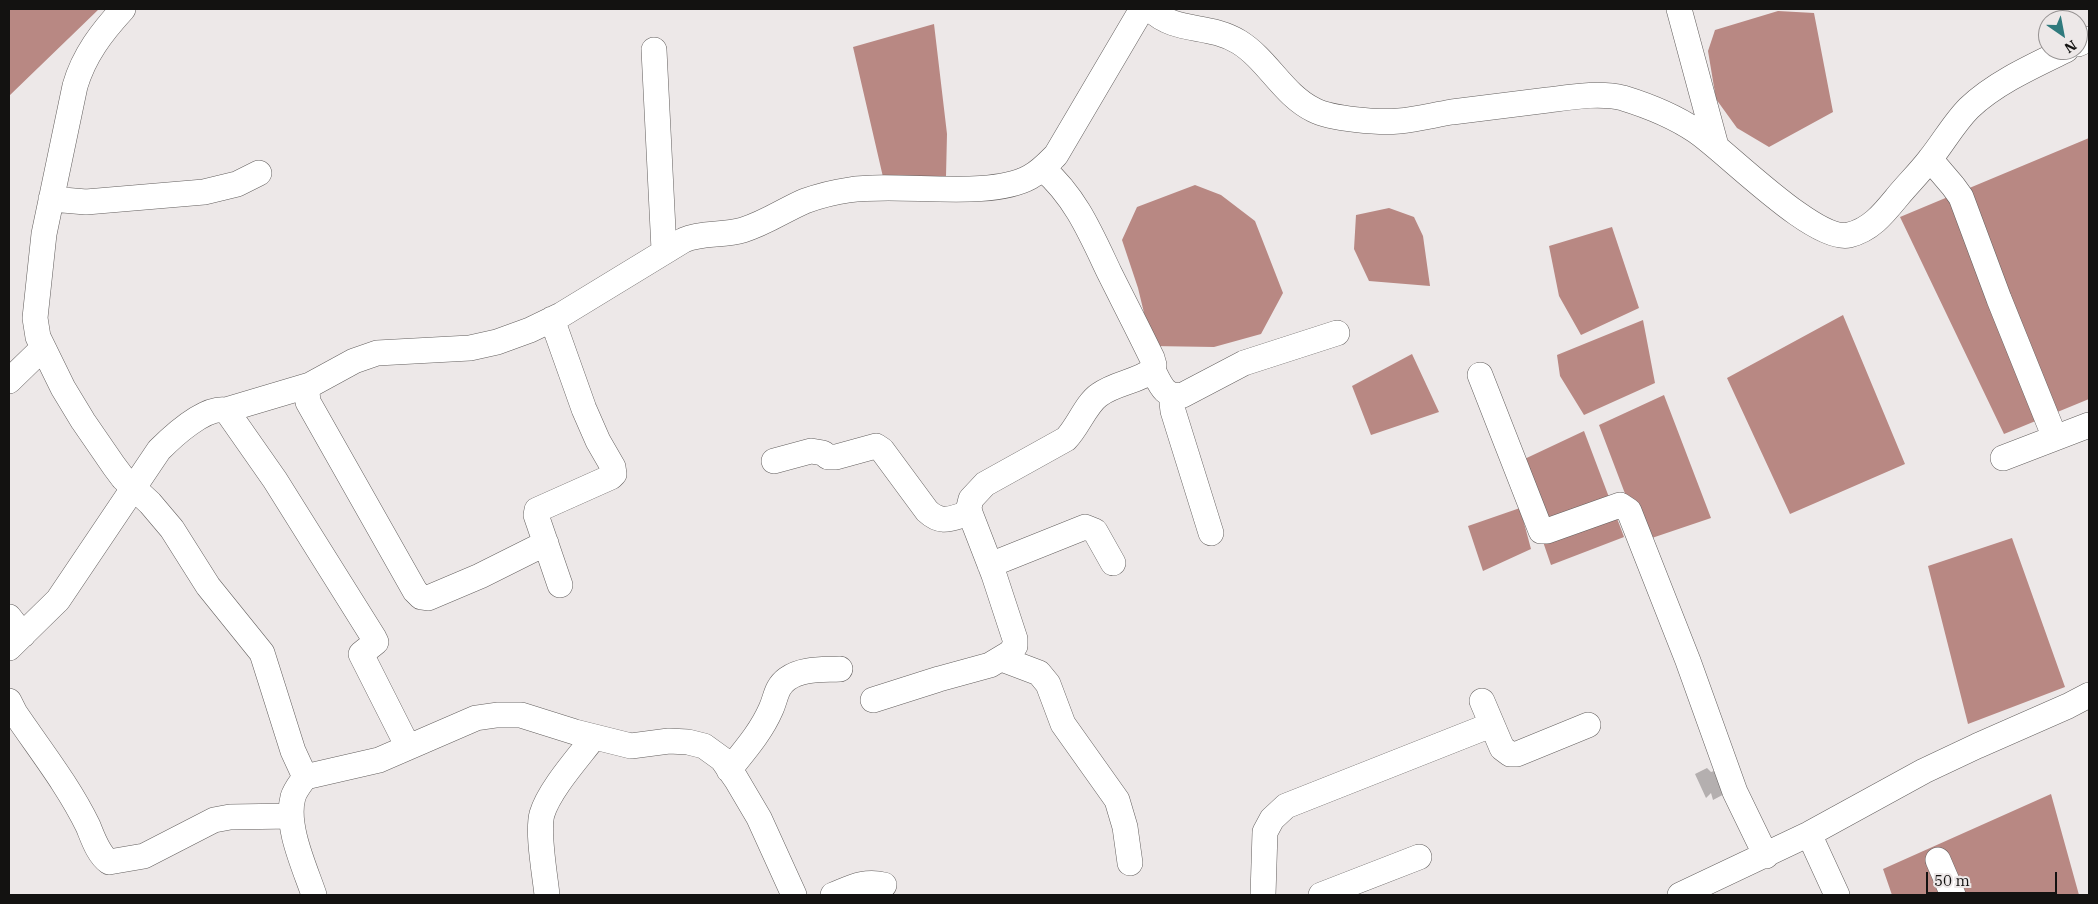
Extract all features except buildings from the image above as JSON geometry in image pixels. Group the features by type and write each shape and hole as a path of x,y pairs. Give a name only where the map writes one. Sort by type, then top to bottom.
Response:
{"street":[{"path":"123,9 104,30 80,68 44,234 35,318 38,337 63,388 83,422 123,478 150,503 172,529 208,586 262,653 293,751 305,777"},
{"path":"14,634 58,600 159,450 173,436 209,413 219,409 226,410 310,385 354,361 377,353 470,348 497,342 552,319 664,250 695,235 726,233 750,227 806,201 832,193 892,187 961,188 1004,186 1029,178 1056,155 1142,9"},
{"path":"1150,9 1161,19 1175,25 1204,29 1229,36 1250,48 1289,92 1314,110 1337,117 1396,122 1452,112 1568,98 1619,97 1655,109 1679,120 1716,146 1807,221 1829,234 1846,236 1864,230 1878,220 1930,159 1969,108 2003,83 2047,60"},
{"path":"1679,9 1716,146"},
{"path":"654,50 664,250"},
{"path":"1930,159 1961,197 1999,299 2055,438"},
{"path":"1043,168 1064,190 1083,219 1152,358 1153,370 1162,389 1168,394 1176,396 1183,394 1244,363 1337,333"},
{"path":"51,199 86,202 204,192 237,184 259,174"},
{"path":"552,319 584,409 598,441 613,467 614,474 612,477 537,510 536,515 560,585"},
{"path":"9,381 43,348"},
{"path":"873,700 990,665 1010,654 1015,646 1015,639 990,565 970,514 969,507 977,491 985,484 1066,439 1099,395 1146,375 1153,370"},
{"path":"1480,375 1541,531 1548,531 1620,505 1629,511 1688,661 1735,792 1766,856"},
{"path":"310,385 307,392 308,402 415,591 421,597 428,598 480,576 546,543"},
{"path":"1176,396 1172,403 1173,411 1211,533"},
{"path":"226,410 276,480 374,638 376,642 361,654 408,747"},
{"path":"2003,458 2089,425"},
{"path":"774,461 811,451 828,457 836,457 876,446 882,450 927,511 935,518 943,520 970,514"},
{"path":"990,565 1085,527 1095,531 1113,563"},
{"path":"1002,659 1038,673 1048,684 1062,724 1117,800 1125,826 1130,863"},
{"path":"729,770 760,731 772,708 778,688 787,679 806,671 840,669"},
{"path":"1680,895 1766,856 1924,771 2089,695"},
{"path":"9,701 77,804 102,856 108,862 144,856 214,820 230,817 291,816"},
{"path":"1482,701 1502,748 1510,754 1517,754 1588,725"},
{"path":"314,895 295,838 291,816 293,796 305,777 379,760 476,718 497,715 521,715 631,746 669,741 688,742 704,746 722,759 759,818 794,895"},
{"path":"1263,895 1265,832 1272,819 1286,806 1491,724"},
{"path":"547,895 541,815 549,797 594,737"},
{"path":"1809,834 1836,895"},
{"path":"1321,895 1419,857"},
{"path":"1938,860 1953,895"},
{"path":"833,895 860,883 873,882 884,885"}],"shaded area":[{"path":"9,9 99,9 9,96"},
{"path":"1778,11 1814,13 1833,112 1769,147 1737,128 1716,99 1708,51 1715,30"},
{"path":"934,24 947,134 946,176 883,177 853,47"},
{"path":"2089,138 2089,399 2004,434 1900,217"},
{"path":"1195,185 1221,195 1255,221 1283,293 1261,334 1214,347 1152,346 1138,288 1122,240 1137,207"},
{"path":"1389,208 1414,217 1423,236 1430,286 1369,281 1354,249 1356,215"},
{"path":"1612,227 1639,308 1581,335 1559,296 1549,246"},
{"path":"1843,315 1905,464 1790,514 1727,378"},
{"path":"1643,320 1655,383 1584,415 1560,376 1557,355"},
{"path":"1412,354 1439,412 1371,435 1352,386"},
{"path":"1664,395 1711,518 1643,541 1599,425"},
{"path":"1584,431 1624,537 1551,565 1516,463"},
{"path":"1520,508 1531,549 1483,571 1468,526"},
{"path":"2012,538 2065,687 1968,724 1928,566"},
{"path":"2051,794 2079,895 1892,895 1883,869"}]}
